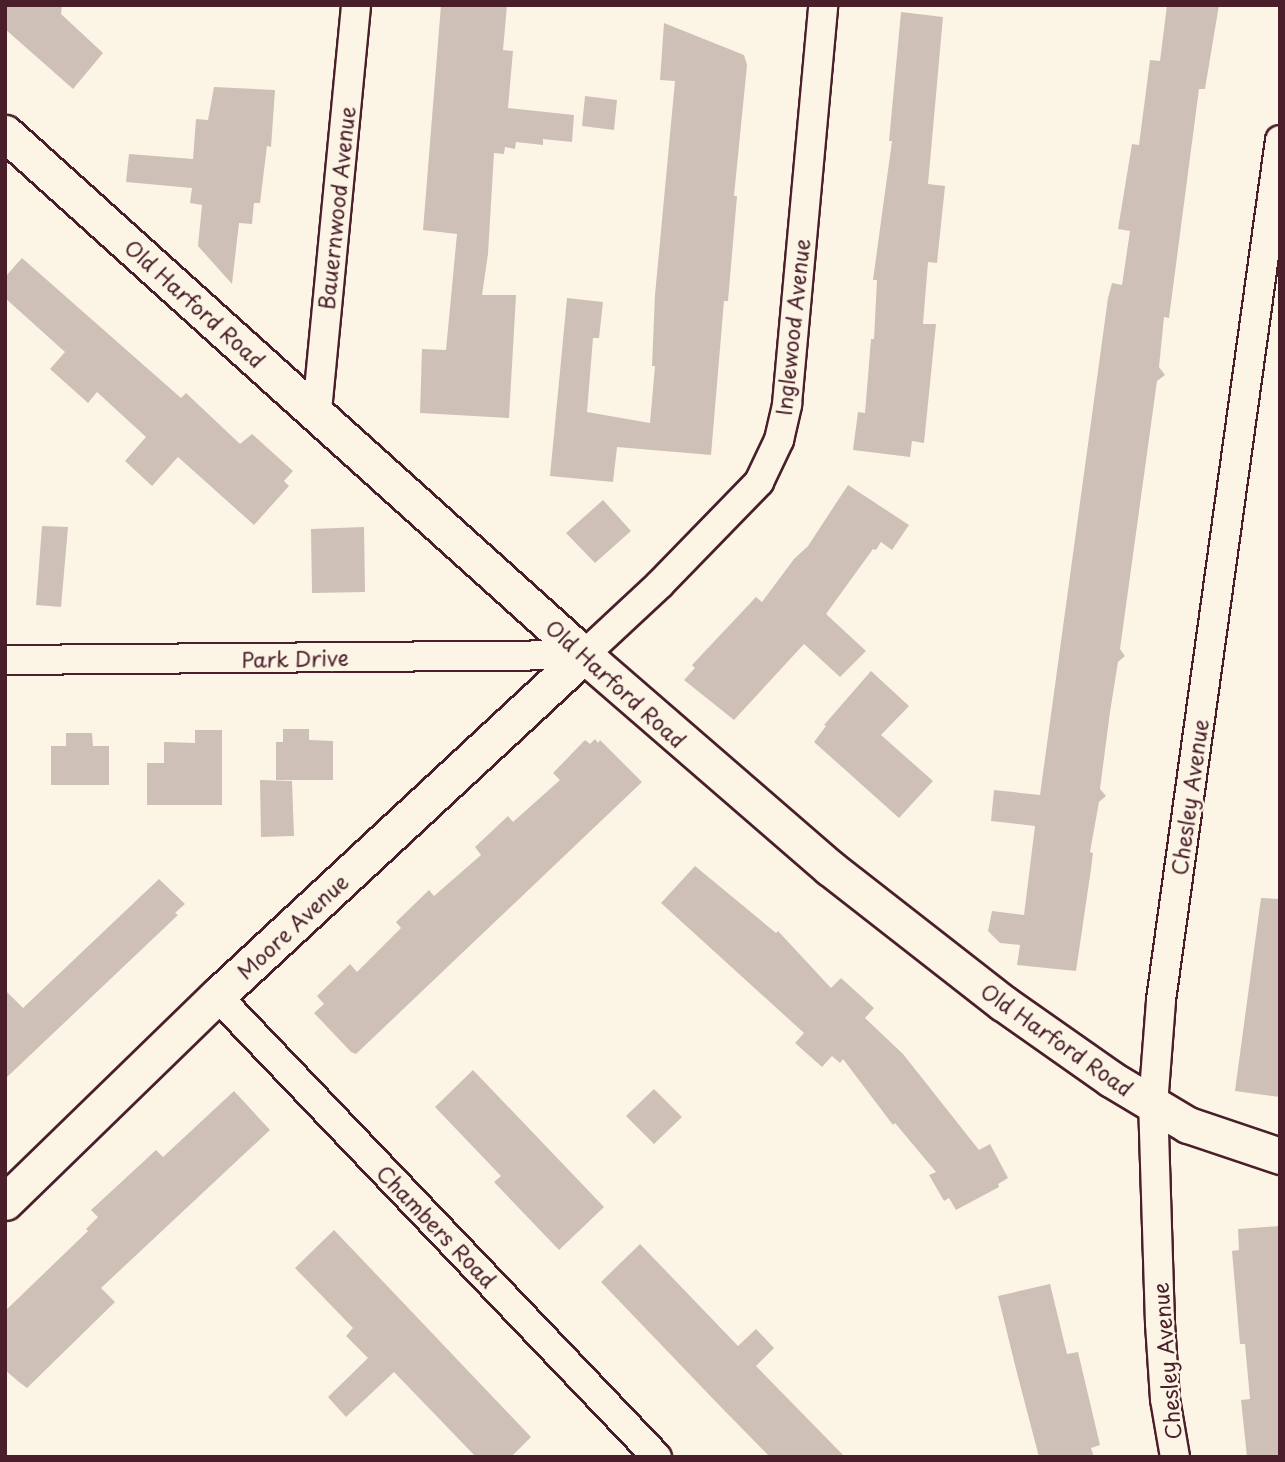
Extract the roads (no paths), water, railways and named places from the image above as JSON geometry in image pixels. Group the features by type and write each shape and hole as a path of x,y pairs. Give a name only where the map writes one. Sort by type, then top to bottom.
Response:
{"street":[{"name":"Bauernwood Avenue","path":"317,411 356,5"},
{"name":"Inglewood Avenue","path":"584,655 751,491 759,482 779,440 788,390 823,5"},
{"name":"Old Harford Road","path":"5,133 317,411 584,655 830,868 1003,1003 1153,1105 1218,1138 1280,1156"},
{"name":"Chesley Avenue","path":"1175,1457 1165,1399 1160,1323 1153,1105 1163,986 1280,140"},
{"name":"Park Drive","path":"5,660 584,655"},
{"name":"Moore Avenue","path":"5,1202 217,996 584,655"},
{"name":"Chambers Road","path":"217,996 657,1457"}]}
